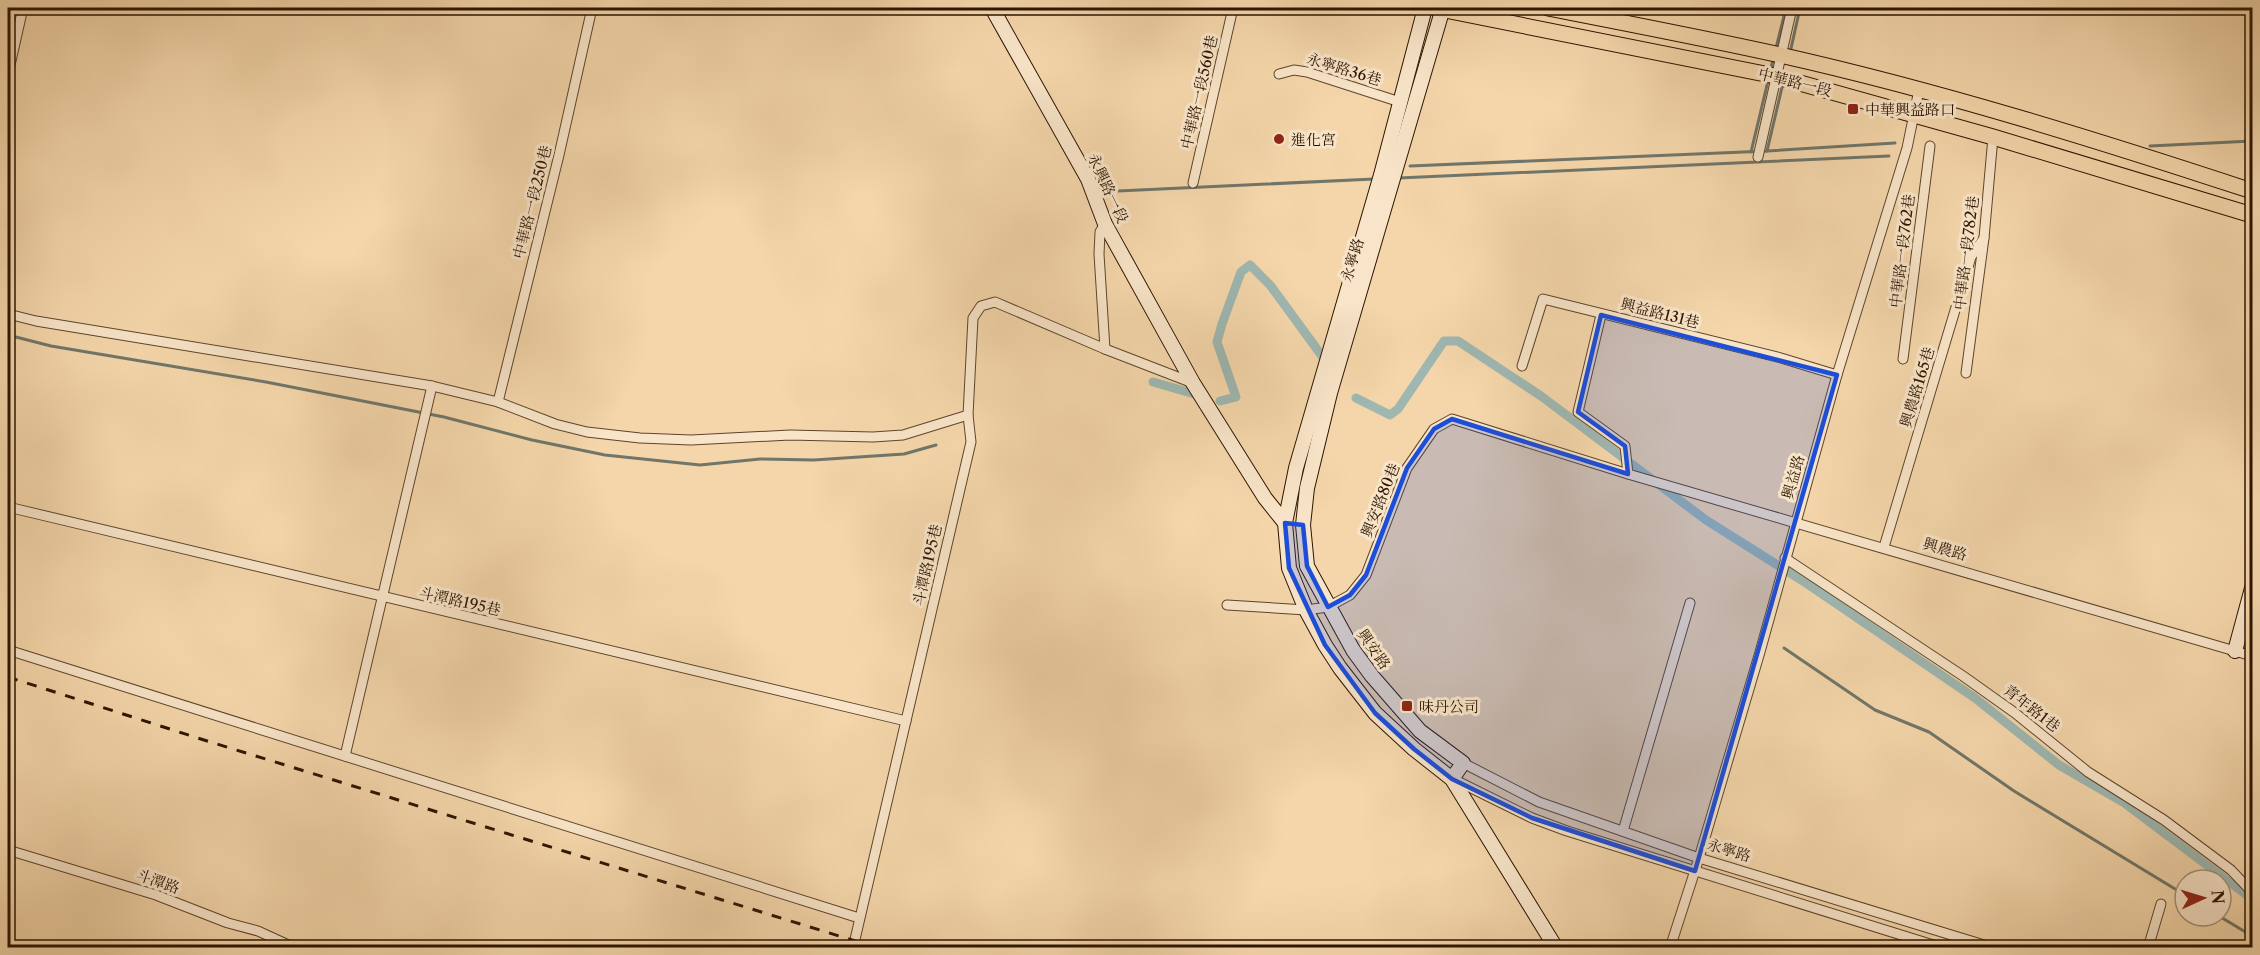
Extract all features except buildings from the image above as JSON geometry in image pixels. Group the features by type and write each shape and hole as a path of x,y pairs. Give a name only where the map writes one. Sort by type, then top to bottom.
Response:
{"main road":[{"name":"中華路一段","path":"1440,8 1775,76 1993,136 2253,215"},
{"name":"中華路一段","path":"1548,8 1780,55 1919,90 2145,156 2253,191"}],"street":[{"path":"8,74 23,8"},
{"name":"中華路一段250巷","path":"498,402 559,155 592,8"},
{"name":"永興路一段","path":"992,8 1088,179 1105,224 1193,383"},
{"name":"中華路一段560巷","path":"1193,183 1233,8"},
{"name":"永寧路","path":"1285,523 1296,468 1381,175 1425,8"},
{"name":"永寧路","path":"1303,525 1307,488 1330,393 1440,8"},
{"path":"1758,157 1792,8"},
{"name":"永寧路36巷","path":"1279,74 1294,70 1307,72 1400,102"},
{"name":"興益路","path":"1670,948 1760,652 1785,558 1915,114 1919,90"},
{"name":"中華路一段782巷","path":"1966,373 1984,238 1993,136"},
{"name":"中華路一段762巷","path":"1904,359 1930,146"},
{"path":"1105,224 1100,231 1099,254 1105,349 1193,383 1265,498 1285,523 1289,568 1306,610 1340,668 1375,713 1414,749 1452,779 1556,948"},
{"name":"興農路165巷","path":"1884,547 1971,257 1984,238"},
{"name":"興益路131巷","path":"1522,366 1543,299 1781,358 1838,375"},
{"name":"斗潭路195巷","path":"853,948 971,442 968,415 974,318 981,306 996,302 1105,349"},
{"path":"8,314 36,321 432,386 498,402 555,424 587,432 640,438 691,440 790,435 873,437 903,435 968,415"},
{"path":"1601,315 1578,412 1625,446 1628,474"},
{"path":"345,756 432,386"},
{"name":"興安路80巷","path":"1227,604 1306,610 1328,607 1350,595 1366,575 1407,468 1434,429 1452,419 1628,474"},
{"name":"興農路","path":"1628,474 2253,656"},
{"name":"斗潭路195巷","path":"8,507 906,721"},
{"path":"1285,523 1303,525"},
{"name":"興安路","path":"1303,525 1307,566 1353,650 1372,676 1420,731 1463,763"},
{"name":"青年路1巷","path":"1785,558 2015,713 2088,772 2164,820 2231,870 2253,892"},
{"path":"2235,651 2253,588"},
{"path":"1623,831 1690,603"},
{"path":"8,650 859,918"},
{"path":"1452,779 1463,763"},
{"name":"永寧路","path":"1463,763 1539,802 1699,858 1994,948"},
{"name":"永寧路","path":"1452,779 1533,818 1943,948"},
{"name":"斗潭路","path":"8,850 156,895 228,923 258,931 295,948"},
{"path":"2148,948 2161,904"}],"highlighted area":[{"path":"1601,315 1837,375 1695,871 1532,818 1452,779 1414,749 1375,713 1325,645 1289,568 1285,523 1303,525 1307,566 1328,607 1350,595 1366,575 1407,468 1434,429 1452,419 1628,474 1625,446 1578,412"}],"waterway":[{"path":"1776,48 1786,8"},
{"path":"1790,53 1800,8"},
{"path":"1770,71 1774,57"},
{"path":"1751,152 1768,81"},
{"path":"1767,151 1783,83"},
{"path":"2150,146 2252,141"},
{"path":"1410,166 1767,151 1895,143"},
{"path":"1399,178 1889,156"},
{"path":"1118,191 1374,179"},
{"path":"1220,401 1236,397 1217,342 1241,272 1250,265 1270,285 1322,356"},
{"path":"8,335 51,346 266,382 444,417 532,440 605,455 700,465 760,459 814,460 904,454 936,445"},
{"path":"1356,398 1390,415 1398,409 1444,341 1458,341 1541,396 1706,520 1806,583 1975,698 2059,765 2123,802 2252,899"},
{"path":"1153,382 1198,395"},
{"path":"1784,648 1875,710 1929,732 2014,791 2173,888"},
{"path":"2233,924 2252,936"}],"railway":[{"path":"8,677 204,740 878,948"}],"place":[{"name":"中華興益路口","path":"1853,109"},
{"name":"進化宮","path":"1279,139"},
{"name":"味丹公司","path":"1407,706"}]}
